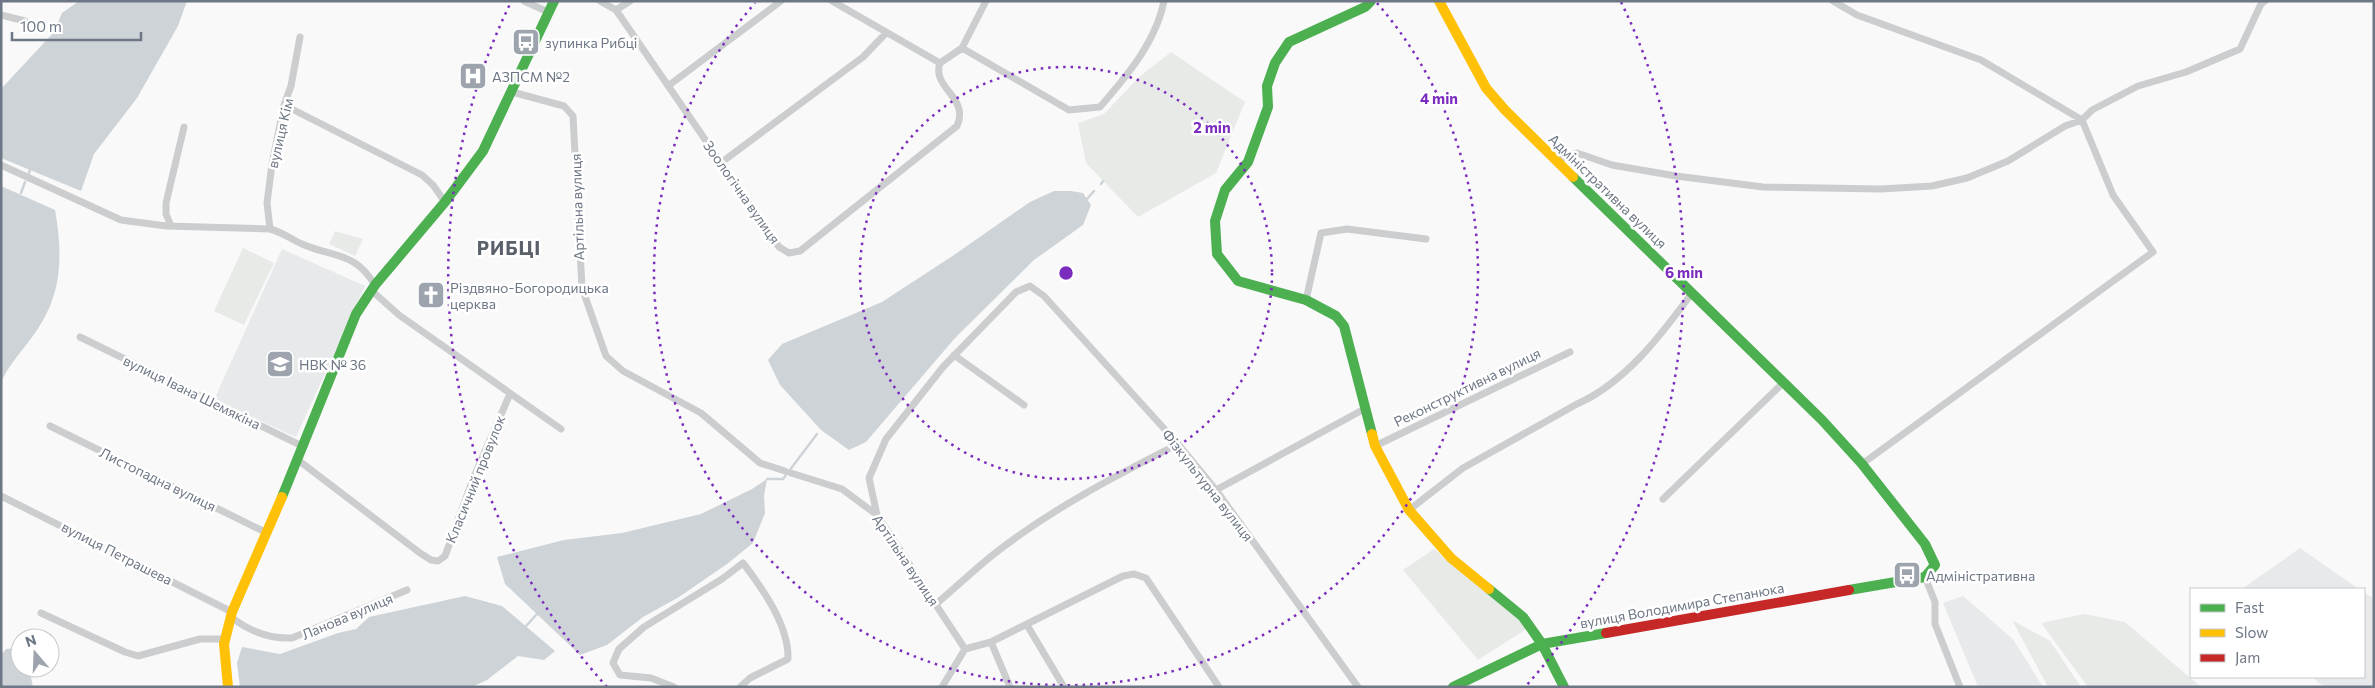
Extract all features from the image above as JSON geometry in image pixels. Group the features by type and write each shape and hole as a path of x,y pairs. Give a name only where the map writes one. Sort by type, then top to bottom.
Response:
{"street":[{"path":"524,1 548,12"},
{"path":"228,687 224,661 224,639 232,614 304,447 356,314 373,287 445,202 483,150 554,1"},
{"name":"Зоологічна вулиця","path":"600,1 616,10 779,247 790,253 800,252 957,126 960,119 960,110 957,101 940,78 938,69 940,63"},
{"path":"616,10 630,1"},
{"path":"668,86 781,1"},
{"path":"832,1 940,63 962,48 986,1"},
{"path":"962,48 1069,110 1100,107 1133,68 1161,15 1164,1"},
{"path":"1372,1 1365,7 1289,42 1275,63 1267,86 1268,107 1248,162 1225,190 1215,221 1217,254 1238,281 1306,300 1336,316 1344,326 1375,446 1409,510 1450,558 1523,616 1542,644 1564,687"},
{"name":"Адміністративна вулиця","path":"1439,1 1486,88 1505,110 1822,420 1862,464 1931,554 1935,565 1925,577"},
{"path":"1833,1 1856,15 1982,60 2082,120 2113,195 2153,252 1862,464"},
{"path":"1557,160 1577,153 1612,165 1639,170 1763,186 1881,189 1932,186 1967,178 2008,161 2065,126 2082,120 2092,110 2138,86 2186,72 2240,49 2265,1"},
{"path":"1,15 25,21"},
{"path":"722,162 863,57 886,33"},
{"name":"вулиця Кім","path":"270,229 267,203 272,164 284,105 291,86 300,37"},
{"name":"Артільна вулиця","path":"512,92 564,106 573,116 582,288 606,356 623,371 700,413 760,463 842,489 877,515 965,649"},
{"path":"284,105 422,175 433,185 445,202"},
{"path":"171,226 166,214 166,203 184,126"},
{"path":"1,165 121,220 171,226 270,229 303,244 359,263 373,287 399,315 561,430"},
{"path":"1306,300 1321,233 1348,229 1426,239"},
{"name":"Фізкультурна вулиця","path":"954,355 1016,292 1030,286 1044,296 1178,444 1216,490 1358,687"},
{"path":"1409,510 1463,468 1577,404 1596,396 1656,342 1692,293"},
{"name":"вулиця Івана Шемякіна","path":"80,337 304,447"},
{"name":"Реконструктивна вулиця","path":"1375,446 1570,352"},
{"path":"877,515 869,478 886,439 954,355 1024,405"},
{"path":"1663,499 1783,383"},
{"name":"Класичний провулок","path":"298,460 420,553 431,560 438,561 445,556 473,478 510,394"},
{"path":"1216,490 1366,408"},
{"name":"Листопадна вулиця","path":"50,426 266,533"},
{"path":"936,604 994,554 1042,521 1119,474 1178,444"},
{"name":"вулиця Петрашева","path":"1,496 232,614"},
{"path":"674,687 651,678 620,675 613,663 619,649 644,628 743,564 778,619 788,646 788,659 750,678 740,687"},
{"path":"942,687 965,649 991,642 1123,576 1134,574 1146,578 1219,687"},
{"path":"1925,577 1935,602 1935,624 1960,687"},
{"name":"вулиця Володимира Степанюка","path":"1453,687 1542,644 1925,577"},
{"name":"Ланова вулиця","path":"232,614 258,633 278,638 292,638 407,590"},
{"path":"41,613 125,652 138,656 200,639 224,639"},
{"path":"1027,625 1064,687"},
{"path":"991,642 1010,687"}],"shaded area":[{"path":"79,1 187,1 178,26 137,98 94,154 81,191 1,158 1,89 54,32 62,13"},
{"path":"1171,52 1245,102 1216,173 1138,217 1086,163 1078,123 1104,114 1139,77"},
{"path":"1,186 55,210 60,253 57,281 49,309 37,330 10,366 1,382"},
{"path":"1054,191 1083,193 1091,205 1083,225 1034,260 955,338 866,442 849,450 821,430 780,385 768,360 782,344 882,302 1030,202"},
{"path":"335,231 363,239 355,256 329,244"},
{"path":"243,248 274,263 244,325 214,311"},
{"name":"НВК № 36","path":"282,249 365,286 296,437 214,400"},
{"path":"767,479 764,496 765,513 753,543 727,564 679,597 643,617 607,645 580,655 505,584 497,557 564,540 622,533 701,514 752,489"},
{"path":"2300,548 2358,588 2243,588"},
{"path":"1434,549 1528,628 1478,660 1403,570"},
{"path":"2365,593 2374,599 2374,687 2324,687 2313,678 2365,678"},
{"path":"465,596 502,606 555,651 544,660 518,656 487,680 472,687 240,687 237,663 242,647 280,654 338,633 356,629 369,617"},
{"path":"1963,596 2013,639 2043,687 1978,687 1943,603"},
{"path":"2084,614 2125,622 2201,687 2088,687 2041,623"},
{"path":"2012,620 2050,641 2081,687 2048,687"},
{"path":"6,649 10,649 10,678 31,678 33,687 1,687 1,655"}],"waterway":[{"path":"21,193 25,182"},
{"path":"1087,199 1094,191"},
{"path":"767,479 783,479 817,434"},
{"path":"526,626 537,614"}],"traffic: fast":[{"path":"282,497 356,314 375,285 445,202 483,151 554,1"},
{"path":"1371,1 1365,7 1289,42 1275,63 1267,86 1268,107 1248,162 1225,190 1215,221 1217,254 1238,281 1306,300 1336,316 1344,326 1372,434"},
{"path":"1573,177 1822,420 1862,464 1925,544 1935,565 1925,577 1849,590"},
{"path":"1489,589 1523,617 1542,644 1564,687"},
{"path":"1453,687 1542,644 1606,633"}],"traffic: slow":[{"path":"1439,1 1486,88 1505,110 1573,177"},
{"path":"1372,434 1375,446 1409,510 1451,558 1489,589"},
{"path":"228,687 224,644 232,612 282,497"}],"traffic: jam":[{"path":"1606,633 1849,590"}],"place":[{"name":"зупинка Рибці","path":"526,42"},
{"name":"АЗПСМ №2","path":"473,76"},
{"name":"Різдвяно-Богородицька церква","path":"431,295"},
{"name":"НВК № 36","path":"280,364"},
{"name":"Адміністративна","path":"1907,575"}],"district":[{"name":"РИБЦІ","path":"509,247"}]}
